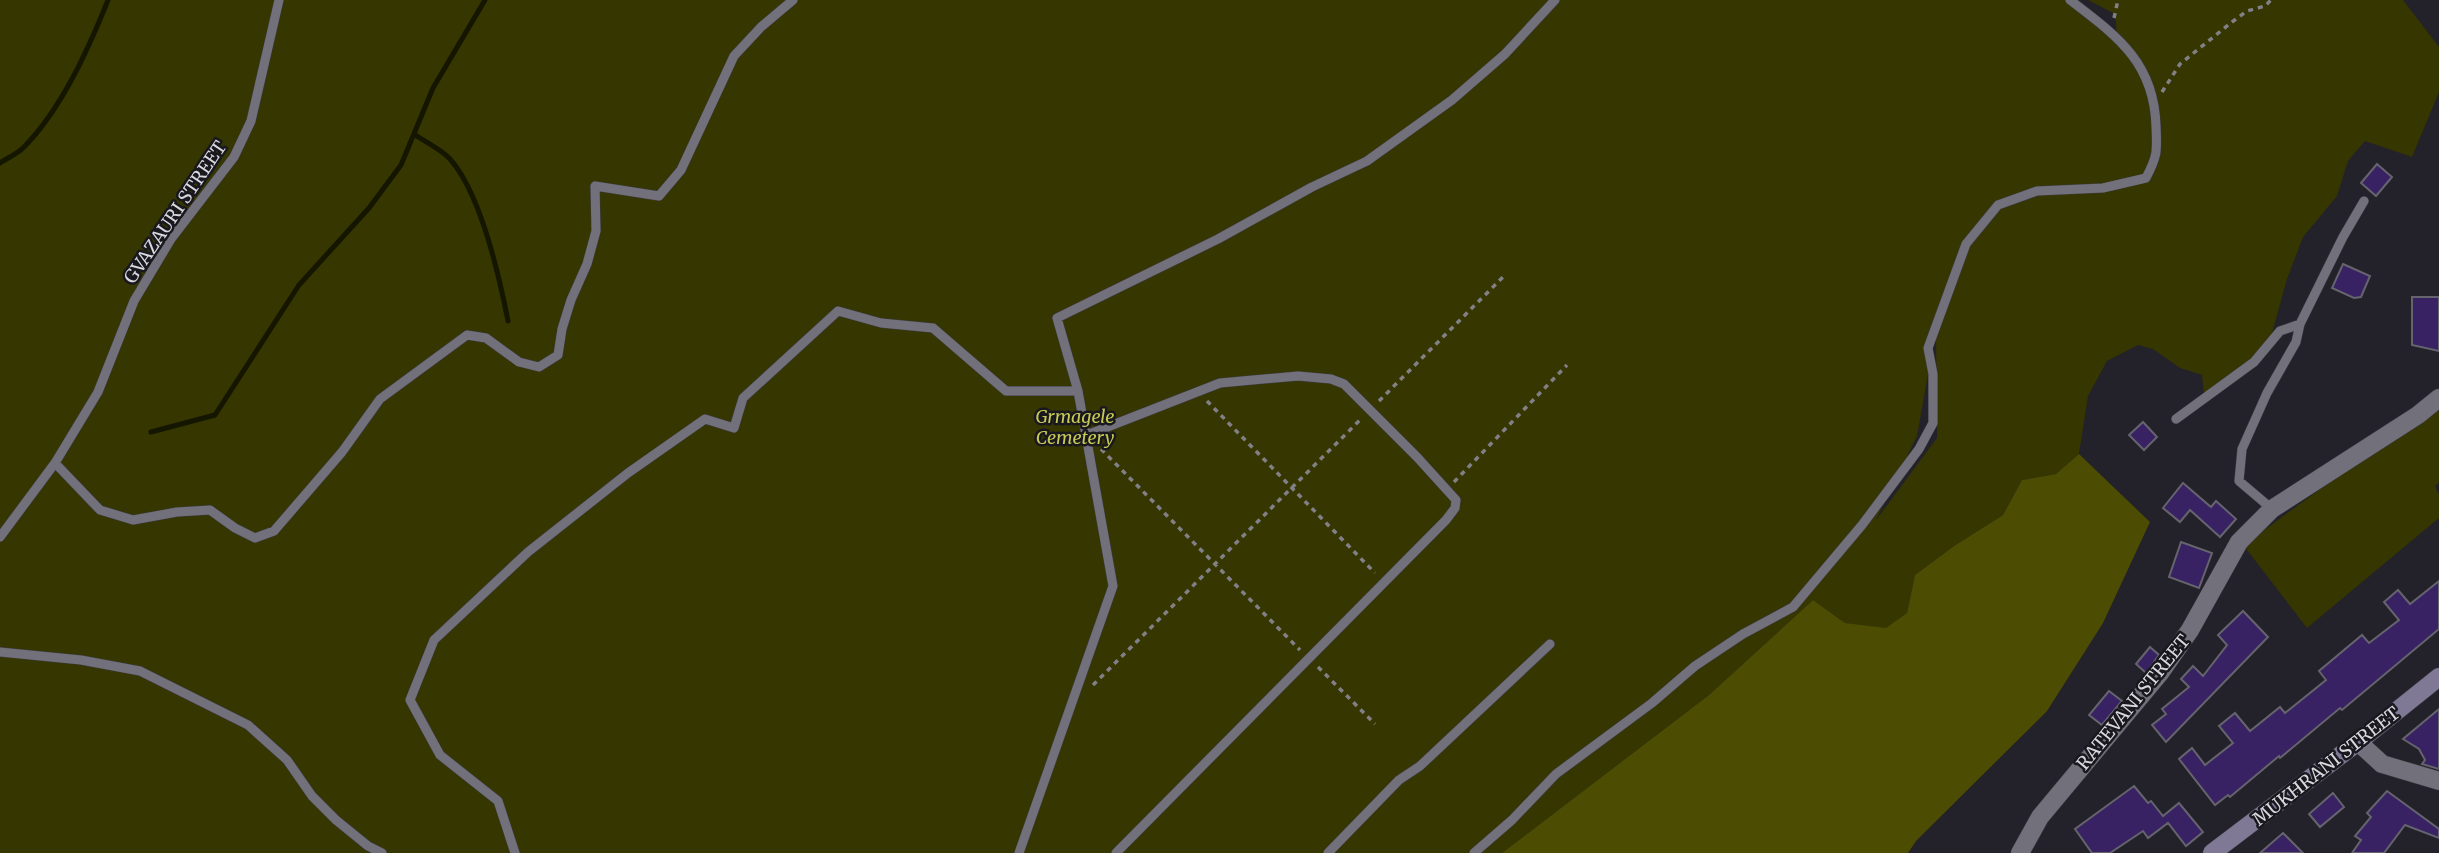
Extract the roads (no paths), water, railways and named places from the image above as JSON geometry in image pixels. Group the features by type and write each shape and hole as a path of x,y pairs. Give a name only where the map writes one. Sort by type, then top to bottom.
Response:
{"street":[{"name":"RATEVANI STREET","path":"2020,853 2039,817 2160,673 2190,630 2239,542 2272,509 2418,415 2439,398"},
{"name":"MUKHRANI STREET","path":"2212,853 2439,677"},
{"path":"2358,742 2382,764 2439,782"}],"lane":[{"name":"GVAZAURI STREET","path":"0,537 55,463 98,392 134,301 171,239 234,157 251,121 279,0"},
{"path":"55,463 100,510 133,520 177,512 210,510 255,538 275,531 342,452 380,399 467,335 486,338 519,362 539,367 558,355 571,300 587,264 596,231 595,186 659,196 681,170 734,56 761,27 793,0"},
{"path":"1018,853 1113,586 1078,391 1057,318 1218,239 1312,187 1367,161 1452,100 1504,54 1555,0"},
{"path":"1474,853 1512,820 1556,774 1652,703 1695,666 1743,634 1793,607 1862,526 1919,449 1933,423 1933,374 1928,348 1966,244 1998,205 2037,191 2103,188 2146,178 2157,156 2155,102 2141,67 2110,31 2070,0"},
{"path":"2272,509 2239,481 2242,449 2267,393 2296,342 2301,324 2343,237 2364,201"},
{"path":"515,853 498,801 440,755 410,700 434,640 528,552 628,473 705,419 734,428 743,398 838,311 881,323 933,328 1006,391 1078,391"},
{"path":"2176,419 2254,362 2280,331 2301,324"},
{"path":"1087,435 1220,383 1298,376 1331,379 1344,384 1456,500 1455,508 1384,582 1116,853"},
{"path":"1328,853 1399,780 1420,766 1550,644"},
{"path":"0,652 81,660 140,671 248,725 287,760 312,796 336,820 368,846 382,853"}],"waterway":[{"path":"0,163 23,148 50,116 82,59 108,0"},
{"path":"151,432 215,415 299,285 369,208 401,165 433,88 485,0"},
{"path":"414,134 450,159 461,174 487,236 508,321"}],"park label":[{"name":"Grmagele Cemetery","path":"1075,426"}]}
